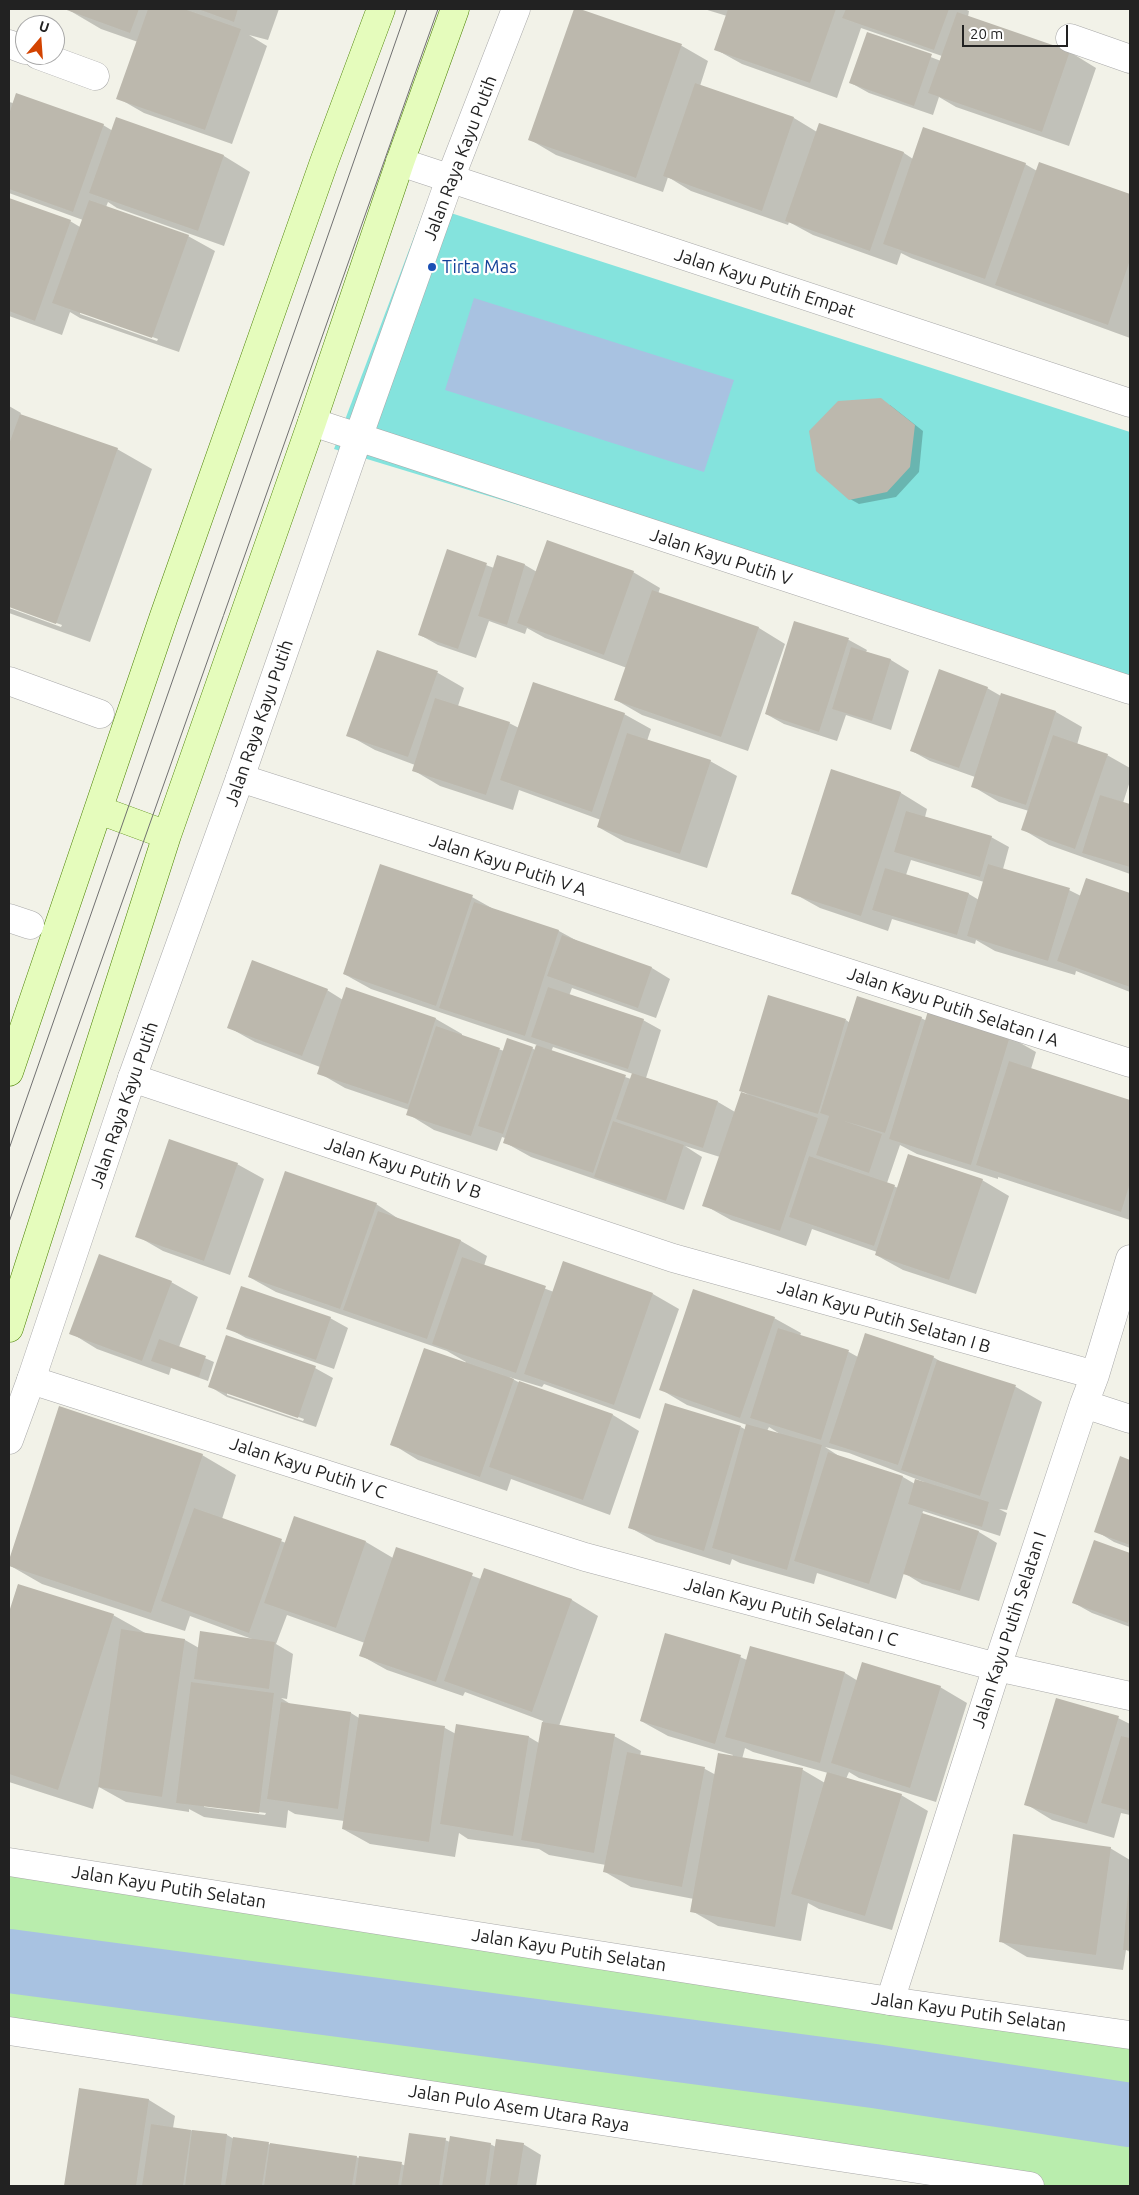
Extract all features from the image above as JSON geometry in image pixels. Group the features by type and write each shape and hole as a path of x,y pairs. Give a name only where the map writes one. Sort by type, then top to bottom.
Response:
{"main road":[{"path":"9,1072 180,569 381,9"},
{"path":"9,1328 167,836 312,422 400,162 455,9"},
{"path":"99,810 167,836"}],"street":[{"name":"Jalan Raya Kayu Putih","path":"9,1440 31,1380 132,1078 240,778 358,438 450,179 516,9"},
{"path":"1070,38 1130,59"},
{"path":"65,65 95,76"},
{"name":"Jalan Kayu Putih Empat","path":"400,162 1130,403"},
{"name":"Jalan Kayu Putih V","path":"312,422 1130,690"},
{"path":"9,681 100,714"},
{"name":"Jalan Kayu Putih V A","path":"240,778 775,951"},
{"name":"Jalan Kayu Putih Selatan I A","path":"775,951 1130,1063"},
{"name":"Jalan Kayu Putih V B","path":"132,1078 673,1258"},
{"name":"Jalan Kayu Putih Selatan I B","path":"673,1258 1096,1375"},
{"name":"Jalan Kayu Putih Selatan I","path":"890,2001 997,1667 1084,1404 1096,1375 1130,1259"},
{"name":"Jalan Kayu Putih V C","path":"31,1380 585,1557"},
{"path":"1084,1404 1130,1419"},
{"name":"Jalan Kayu Putih Selatan I C","path":"585,1557 997,1667 1130,1696"},
{"name":"Jalan Kayu Putih Selatan","path":"9,1862 890,2001 1130,2035"},
{"name":"Jalan Pulo Asem Utara Raya","path":"9,2031 1030,2186"}],"green space":[{"path":"9,1862 1130,2035 1130,2186 1034,2186 9,2031","holes":["495,2025 844,2072 883,2078"]}],"shaded area":[{"path":"426,205 1130,432 1130,691 334,449"},
{"path":"474,298 734,380 704,472 445,390"}],"building":[{"path":"64,9 139,9 130,33"},
{"path":"148,9 184,9 241,29 205,130 116,99"},
{"path":"198,9 238,9 234,22"},
{"path":"574,9 580,9 682,44 636,178 528,140"},
{"path":"728,9 836,9 810,83 714,50"},
{"path":"846,9 949,9 934,50 842,18"},
{"path":"957,12 1070,51 1042,132 928,93"},
{"path":"867,32 932,54 914,106 849,83"},
{"path":"695,83 794,117 762,211 663,176"},
{"path":"16,93 104,124 73,212 9,189 9,114"},
{"path":"116,117 224,155 198,231 89,193"},
{"path":"819,123 904,152 870,251 785,221"},
{"path":"923,127 1026,163 985,279 883,244"},
{"path":"1039,162 1130,194 1130,260 1108,325 995,285"},
{"path":"9,198 71,220 35,321 9,311"},
{"path":"89,200 189,235 152,338 52,303"},
{"path":"881,398 915,425 910,467 887,492 849,500 816,471 809,431 838,401"},
{"path":"20,414 118,448 56,624 9,607 9,444"},
{"path":"547,540 634,571 604,655 517,623"},
{"path":"447,549 487,563 458,649 418,635"},
{"path":"497,555 525,564 507,625 478,616"},
{"path":"652,590 759,627 721,737 614,700"},
{"path":"794,621 849,638 819,732 765,714"},
{"path":"851,647 891,659 872,721 832,709"},
{"path":"377,650 438,671 408,757 346,736"},
{"path":"939,669 988,687 959,768 910,751"},
{"path":"533,682 625,713 592,812 500,780"},
{"path":"1001,693 1056,711 1026,805 971,787"},
{"path":"435,698 510,722 486,795 412,771"},
{"path":"627,733 711,760 680,854 597,827"},
{"path":"1053,735 1108,754 1075,849 1021,830"},
{"path":"831,769 901,792 861,916 791,894"},
{"path":"1100,795 1130,804 1130,867 1082,853"},
{"path":"906,811 992,836 980,877 894,852"},
{"path":"380,864 473,895 436,1006 343,974"},
{"path":"988,864 1070,888 1048,961 967,936"},
{"path":"885,868 969,893 957,935 872,910"},
{"path":"1086,878 1130,893 1130,987 1057,961"},
{"path":"474,902 559,930 525,1036 439,1008"},
{"path":"562,935 652,967 638,1008 547,976"},
{"path":"252,960 328,989 302,1056 227,1028"},
{"path":"346,987 436,1018 408,1104 317,1074"},
{"path":"548,987 644,1019 628,1069 531,1037"},
{"path":"768,995 846,1019 818,1114 739,1091"},
{"path":"857,996 922,1017 885,1133 844,1121 882,1134 869,1173 816,1155 829,1116 820,1113"},
{"path":"928,1011 1010,1036 971,1165 889,1139"},
{"path":"436,1026 500,1048 471,1136 406,1115"},
{"path":"507,1038 533,1047 503,1134 478,1126"},
{"path":"536,1045 626,1075 593,1173 503,1143"},
{"path":"1009,1061 1130,1100 1130,1183 1121,1212 976,1165"},
{"path":"632,1073 718,1101 703,1148 616,1119"},
{"path":"741,1092 818,1118 780,1231 702,1206"},
{"path":"613,1121 684,1145 666,1201 594,1177"},
{"path":"169,1139 238,1163 204,1261 135,1237"},
{"path":"908,1154 983,1179 949,1280 875,1255"},
{"path":"809,1156 895,1185 874,1246 789,1217"},
{"path":"285,1171 377,1203 340,1309 248,1277"},
{"path":"378,1211 461,1240 427,1339 343,1310"},
{"path":"99,1254 172,1281 142,1361 69,1334"},
{"path":"462,1257 546,1286 516,1373 432,1344"},
{"path":"563,1261 653,1293 614,1405 524,1374"},
{"path":"241,1286 331,1317 316,1360 226,1329"},
{"path":"693,1289 775,1317 740,1418 659,1390"},
{"path":"778,1328 849,1350 821,1440 750,1418"},
{"path":"865,1333 934,1356 898,1465 829,1443"},
{"path":"226,1335 316,1366 298,1418 208,1387"},
{"path":"159,1339 206,1356 199,1377 151,1361"},
{"path":"424,1348 514,1379 480,1477 390,1445"},
{"path":"937,1360 1016,1385 980,1496 901,1470"},
{"path":"519,1381 613,1414 583,1500 489,1467"},
{"path":"665,1403 741,1426 704,1551 628,1528"},
{"path":"59,1406 203,1454 151,1613 9,1566 9,1560"},
{"path":"746,1424 822,1445 787,1570 712,1548"},
{"path":"828,1452 903,1476 869,1584 794,1561"},
{"path":"1120,1456 1130,1460 1130,1545 1094,1532"},
{"path":"915,1479 989,1502 982,1527 908,1504"},
{"path":"194,1508 282,1539 249,1633 161,1601"},
{"path":"922,1513 979,1531 960,1591 903,1574"},
{"path":"294,1516 366,1541 336,1628 264,1603"},
{"path":"1094,1540 1130,1553 1130,1616 1128,1623 1072,1603"},
{"path":"396,1547 473,1573 436,1682 359,1656"},
{"path":"484,1568 572,1599 532,1712 444,1681"},
{"path":"18,1584 114,1614 58,1790 9,1774 9,1612"},
{"path":"121,1629 185,1639 162,1797 98,1787"},
{"path":"200,1631 275,1642 269,1689 194,1679"},
{"path":"665,1633 741,1655 715,1744 640,1721"},
{"path":"750,1646 845,1672 820,1763 725,1737"},
{"path":"862,1662 941,1686 910,1788 831,1763"},
{"path":"191,1682 274,1693 259,1813 176,1803"},
{"path":"1056,1698 1119,1716 1087,1824 1024,1805"},
{"path":"281,1702 351,1712 338,1809 267,1799"},
{"path":"359,1714 445,1726 429,1842 342,1829"},
{"path":"542,1722 615,1734 594,1853 521,1840"},
{"path":"456,1724 529,1736 513,1836 440,1824"},
{"path":"1121,1736 1130,1738 1130,1811 1101,1803"},
{"path":"627,1752 705,1767 682,1887 603,1872"},
{"path":"718,1753 803,1768 775,1927 690,1912"},
{"path":"827,1772 902,1794 865,1916 791,1894"},
{"path":"1013,1834 1111,1847 1096,1955 999,1942"},
{"path":"1129,1880 1130,1950 1123,1950"},
{"path":"79,2088 149,2099 136,2186 64,2186"},
{"path":"151,2124 191,2130 183,2186 142,2186"},
{"path":"192,2130 227,2134 221,2186 185,2186"},
{"path":"409,2133 446,2138 439,2186 401,2186"},
{"path":"450,2136 491,2143 485,2186 442,2186"},
{"path":"233,2137 269,2142 262,2186 225,2186"},
{"path":"496,2139 524,2143 517,2186 489,2186"},
{"path":"270,2143 357,2156 352,2186 264,2186"},
{"path":"359,2156 402,2162 398,2186 355,2186"}],"waterway":[{"path":"9,1961 874,2076 1130,2115"}],"tram line":[{"path":"9,1149 407,9"},
{"path":"9,1222 438,9"}],"place":[{"name":"Tirta Mas","path":"432,267"}]}
